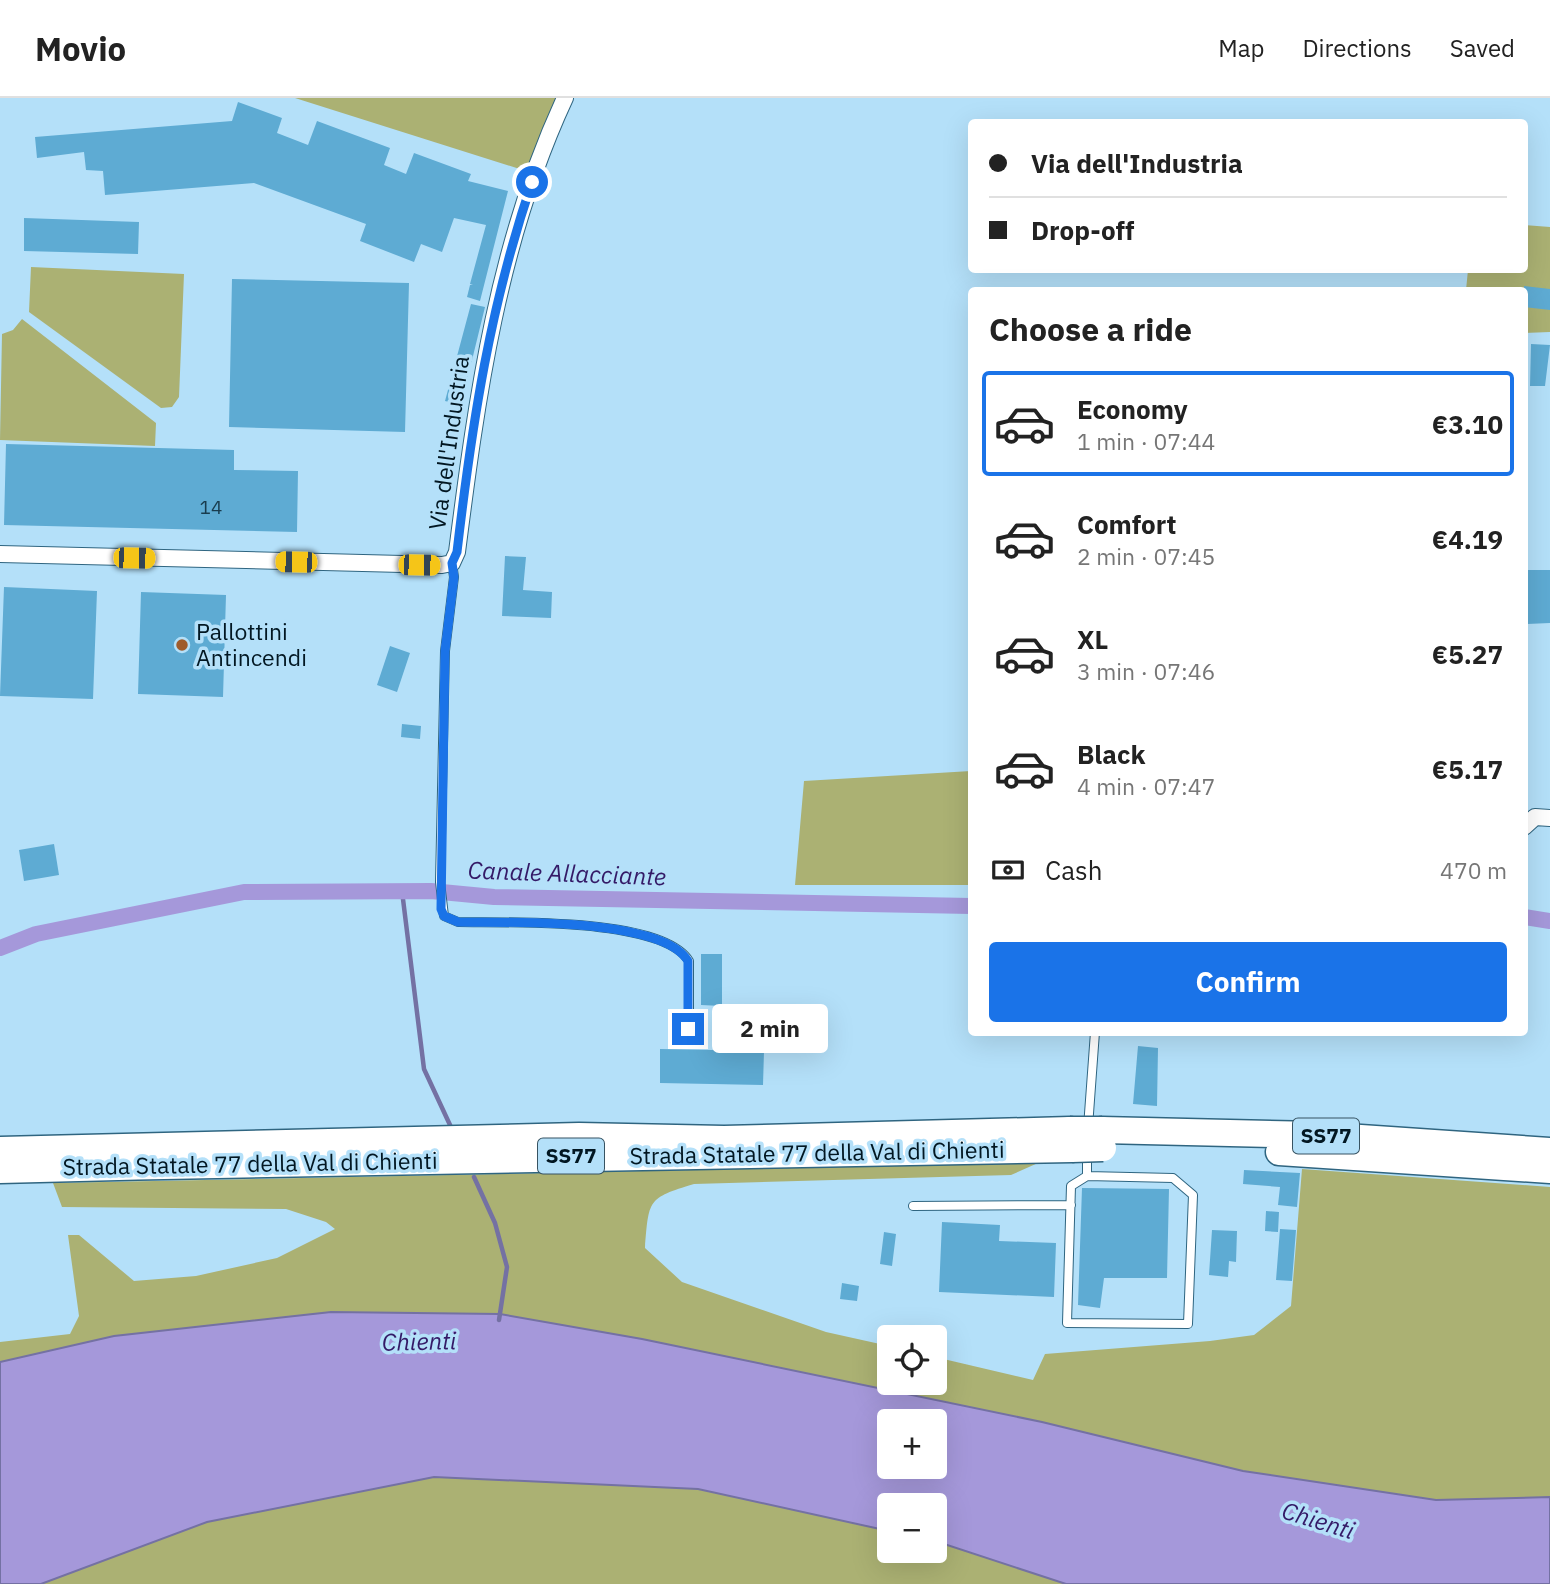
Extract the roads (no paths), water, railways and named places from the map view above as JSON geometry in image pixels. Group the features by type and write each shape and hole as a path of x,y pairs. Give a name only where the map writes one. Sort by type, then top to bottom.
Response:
{"highway":[{"name":"Strada Statale 77 della Val di Chienti","path":"0,1150 71,1159 571,1156 723,1158 1071,1139 1317,1135 1550,1151"},
{"name":"Strada Statale 77 della Val di Chienti","path":"1102,1139 1550,1170"},
{"name":"Strada Statale 77 della Val di Chienti","path":"0,1170 71,1159"}],"street":[{"name":"Via dell'Industria","path":"0,554 442,565 452,563 457,552 483,361 497,295 547,137 565,98"},
{"path":"1528,822 1535,817 1550,818"}],"lane":[{"path":"452,563 454,577 445,651 440,882 441,909 444,916 458,922 600,926 667,943 683,952 688,961 688,1029"},
{"path":"1087,1176 1095,1036"},
{"path":"1087,1176 1173,1178 1193,1195 1188,1324 1067,1323 1073,1182 1087,1176"},
{"path":"913,1206 1071,1205"}],"water":[{"name":"Chienti","path":"331,1312 500,1314 642,1339 877,1388 877,1395 912,1395 1042,1422 1243,1471 1436,1500 1550,1497 1550,1584 1066,1584 947,1545 947,1493 877,1493 877,1528 698,1489 434,1477 207,1522 41,1584 0,1584 0,1362 114,1336"}],"waterway":[{"path":"402,891 424,1069 450,1125"},
{"name":"Canale Allacciante","path":"0,948 36,934 244,892 431,891 494,897 968,906"},
{"name":"Canale Allacciante","path":"1528,918 1550,921"},
{"path":"474,1177 495,1223 507,1267 499,1320"}],"place":[{"name":"Pallottini Antincendi","path":"182,645"}]}
